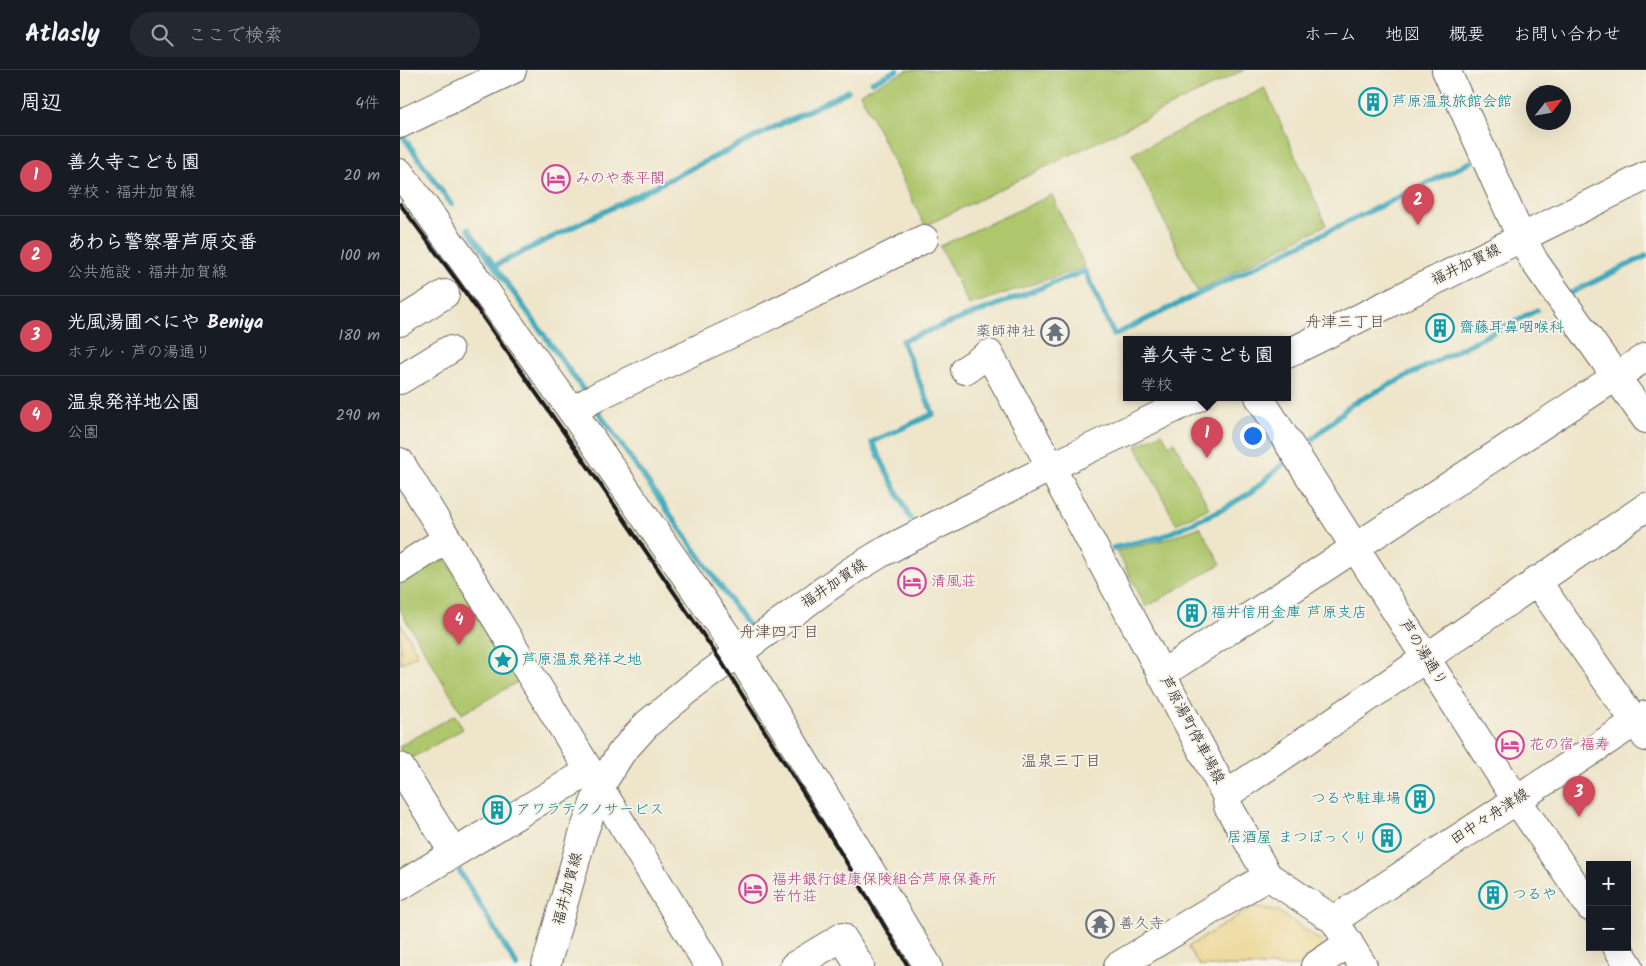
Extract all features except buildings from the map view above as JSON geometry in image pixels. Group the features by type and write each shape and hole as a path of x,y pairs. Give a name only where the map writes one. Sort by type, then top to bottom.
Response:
{"street":[{"path":"405,122 512,70"},
{"path":"1446,70 1534,261 1646,419"},
{"path":"400,173 586,403 928,966"},
{"name":"福井加賀線","path":"1291,352 1646,176"},
{"path":"586,403 924,239"},
{"path":"400,322 445,294"},
{"path":"400,380 449,350"},
{"name":"芦原湯町停車場線","path":"965,370 989,354 1226,795 1228,806 1268,876 1334,920 1356,955"},
{"path":"1162,674 1646,357"},
{"name":"福井加賀線","path":"546,966 583,834 595,779 647,724 738,652 853,570 883,552 1051,467 1190,401"},
{"name":"芦の湯通り","path":"1262,401 1516,799 1589,906"},
{"path":"400,462 710,966"},
{"path":"1226,795 1536,580 1646,507"},
{"path":"400,569 447,539"},
{"path":"1536,580 1643,725"},
{"name":"田中々舟津線","path":"1334,920 1516,799 1643,725"},
{"path":"400,767 453,852"},
{"path":"400,886 453,852 595,779"},
{"path":"1118,966 1268,876"},
{"path":"794,966 842,937 860,966"},
{"path":"1620,951 1629,966"},
{"path":"1315,966 1356,955"}],"green space":[{"path":"908,70 1244,70 925,226 860,93"},
{"path":"1265,88 1326,225 1197,291 1132,154"},
{"path":"1052,195 1085,267 969,305 940,246"},
{"path":"1162,433 1169,445 1174,442 1209,508 1176,524 1136,446"},
{"path":"1200,527 1221,564 1146,607 1117,551 1164,540"},
{"path":"437,558 446,560 519,681 462,714 400,610 400,581"},
{"path":"455,715 463,729 406,761 400,746"}],"sand":[{"path":"400,623 418,654 400,664"},
{"path":"1254,906 1278,911 1322,942 1321,956 1305,966 1200,966 1188,947"}],"waterway":[{"path":"872,82 897,70"},
{"path":"496,265 848,91"},
{"path":"400,132 451,204"},
{"path":"910,518 872,442 933,414 902,341 1085,271 1114,335 1471,162"},
{"path":"468,229 587,395"},
{"path":"1567,295 1646,256"},
{"path":"1301,449 1352,404 1537,310"},
{"path":"595,407 747,624"},
{"path":"1113,548 1161,537 1221,510 1253,491 1284,463"},
{"path":"454,862 517,966"}],"railway":[{"path":"400,204 458,282 589,468 723,664 842,855 908,966"}],"place":[{"name":"芦原温泉旅館会館","path":"1373,102"},
{"name":"みのや泰平閣","path":"556,179"},
{"name":"あわら警察署芦原交番","path":"1418,225"},
{"name":"齋藤耳鼻咽喉科","path":"1440,328"},
{"name":"薬師神社","path":"1055,332"},
{"name":"善久寺こども園","path":"1207,458"},
{"name":"清風荘","path":"912,582"},
{"name":"福井信用金庫 芦原支店","path":"1192,613"},
{"name":"温泉発祥地公園","path":"459,645"},
{"name":"芦原温泉発祥之地","path":"503,660"},
{"name":"花の宿 福寿","path":"1510,745"},
{"name":"つるや駐車場","path":"1420,799"},
{"name":"アワラテクノサービス","path":"497,810"},
{"name":"光風湯圃べにや Beniya","path":"1579,817"},
{"name":"居酒屋 まつぼっくり","path":"1387,838"},
{"name":"福井銀行健康保険組合芦原保養所 若竹荘","path":"753,889"},
{"name":"つるや","path":"1493,895"},
{"name":"善久寺","path":"1100,924"}],"district":[{"name":"舟津三丁目","path":"1345,322"},
{"name":"舟津四丁目","path":"779,632"},
{"name":"温泉三丁目","path":"1061,761"}]}
